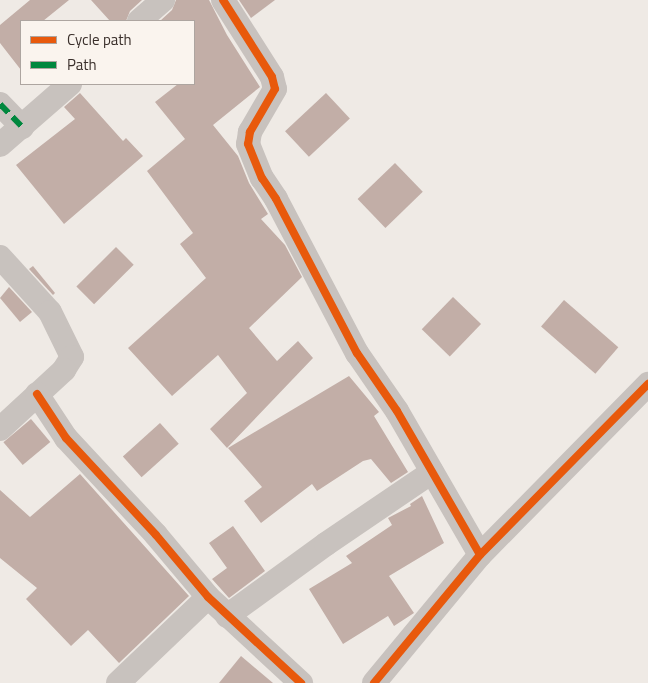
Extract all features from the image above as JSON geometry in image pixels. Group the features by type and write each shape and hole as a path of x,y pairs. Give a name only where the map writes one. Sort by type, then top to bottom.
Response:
{"street":[{"path":"140,20 163,0"},
{"path":"223,0 272,77 275,90 252,123 248,144 252,156 357,353 432,472 480,554"},
{"path":"0,145 69,85"},
{"path":"0,104 22,127"},
{"path":"0,257 50,312 72,356 64,370 0,429"},
{"path":"374,683 480,554 648,384"},
{"path":"36,394 66,438 156,535 208,597 300,683"},
{"path":"227,616 326,544 432,472"},
{"path":"118,683 208,597"}],"building":[{"path":"30,0 69,0 44,20 20,20 20,69 0,43 0,25"},
{"path":"91,0 142,0 130,11 126,20 109,20"},
{"path":"176,0 209,0 227,35 260,87 213,125 238,156 249,183 268,214 261,219 285,245 302,277 249,328 277,361 298,341 313,358 227,448 210,429 247,393 218,355 172,396 128,348 206,278 180,244 193,233 147,171 185,139 155,102 177,85 195,85 195,20 161,20 172,10"},
{"path":"239,0 275,0 251,18"},
{"path":"80,93 123,141 126,138 143,156 64,224 16,165 75,119 64,107"},
{"path":"326,93 350,119 309,157 285,131"},
{"path":"395,163 423,192 385,228 358,199"},
{"path":"116,247 134,265 94,304 76,287"},
{"path":"33,266 55,293 53,295 29,269"},
{"path":"9,287 32,312 20,322 0,298"},
{"path":"453,297 481,324 450,356 422,329"},
{"path":"564,300 618,347 595,374 541,326"},
{"path":"349,376 379,412 374,416 408,472 391,483 371,459 363,461 317,491 312,484 261,523 244,501 262,487 228,448"},
{"path":"31,419 50,442 23,465 3,442"},
{"path":"160,423 179,444 142,477 123,456"},
{"path":"80,474 189,596 119,663 88,630 71,646 26,599 37,588 0,558 0,490 30,517"},
{"path":"422,496 444,543 389,576 414,613 394,626 388,616 343,644 309,589 352,563 346,556 392,525 388,518 411,506 410,504"},
{"path":"233,526 265,571 229,598 212,579 227,568 209,543"},
{"path":"241,656 273,683 219,683"}],"marked path":[{"path":"0,104 22,127"}],"cycle path":[{"path":"223,0 272,77 275,89 250,132 248,144 262,178 276,199 357,353 397,411 480,555"},
{"path":"374,683 480,555 648,384"},
{"path":"37,394 66,438 156,535 208,597 301,683"}]}
